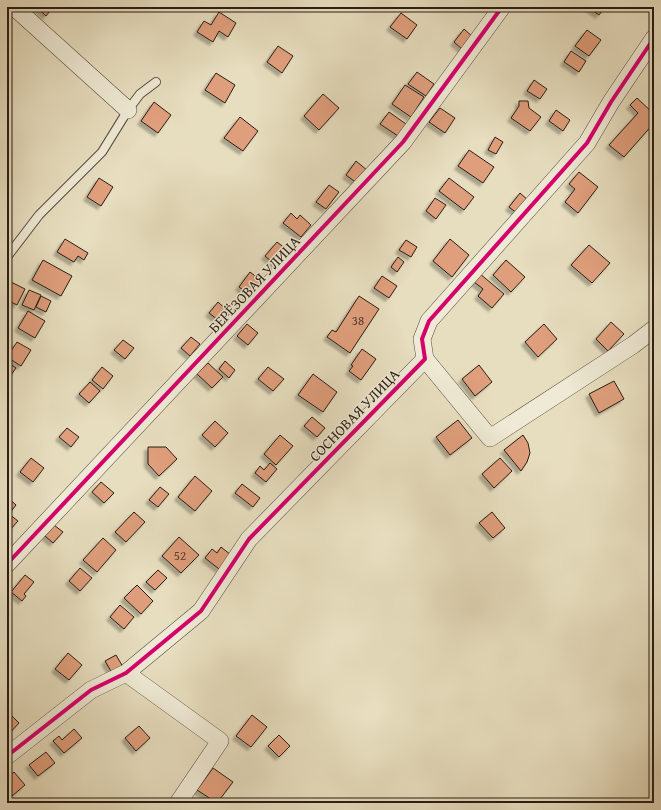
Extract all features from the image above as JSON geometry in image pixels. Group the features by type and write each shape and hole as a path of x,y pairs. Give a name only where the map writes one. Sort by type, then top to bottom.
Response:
{"street":[{"path":"14,7 128,110"},
{"name":"БЕРЁЗОВАЯ УЛИЦА","path":"7,564 403,142 502,7"},
{"path":"654,38 611,102 587,143 429,321 422,339 425,359 490,438 654,329"},
{"name":"СОСНОВАЯ УЛИЦА","path":"7,756 91,690 126,674 201,611 249,539 425,359"},
{"path":"126,674 220,741 178,803"}],"lane":[{"path":"7,257 39,215 102,152 128,110 140,94 156,82"}],"building":[{"path":"36,7 53,7 46,16"},
{"path":"588,7 605,7 599,15"},
{"path":"219,12 236,23 228,37 219,31 213,42 197,32 204,21 211,25"},
{"path":"401,13 417,25 407,39 390,27"},
{"path":"464,29 474,38 463,50 454,42"},
{"path":"587,30 601,40 589,56 575,46"},
{"path":"278,46 293,56 282,73 267,62"},
{"path":"571,51 586,61 579,72 564,62"},
{"path":"417,72 434,84 426,96 408,84"},
{"path":"216,73 235,85 225,103 205,90"},
{"path":"534,80 547,89 540,99 527,91"},
{"path":"405,85 424,97 411,117 392,104"},
{"path":"323,94 339,108 319,130 304,116"},
{"path":"637,98 654,114 654,123 624,157 609,145 638,113 630,105"},
{"path":"519,101 528,101 529,108 541,117 530,131 511,118 519,106"},
{"path":"154,102 171,115 158,133 141,121"},
{"path":"440,108 455,118 445,133 429,122"},
{"path":"556,110 570,120 563,131 549,121"},
{"path":"389,112 406,124 398,136 380,124"},
{"path":"240,117 258,131 243,151 224,138"},
{"path":"495,137 503,142 496,154 488,150"},
{"path":"469,150 494,167 483,183 458,166"},
{"path":"356,161 368,171 358,184 346,175"},
{"path":"579,172 598,187 578,213 565,202 575,189 569,184"},
{"path":"99,178 113,187 101,206 87,197"},
{"path":"449,178 474,197 464,210 439,191"},
{"path":"329,185 339,192 326,209 316,202"},
{"path":"520,193 529,201 518,214 509,207"},
{"path":"435,198 446,205 436,219 426,211"},
{"path":"291,213 297,219 300,215 311,225 301,237 283,223"},
{"path":"65,239 88,253 84,260 78,256 74,262 57,252"},
{"path":"450,239 469,255 452,277 433,261"},
{"path":"406,240 417,247 411,257 399,250"},
{"path":"277,242 290,252 278,267 265,256"},
{"path":"589,245 610,263 592,283 571,265"},
{"path":"398,257 404,262 397,272 391,267"},
{"path":"43,260 72,276 61,296 32,280"},
{"path":"506,260 525,277 511,292 493,275"},
{"path":"250,272 263,282 252,296 239,287"},
{"path":"479,273 504,294 492,308 478,296 483,289 473,281"},
{"path":"382,276 397,286 389,298 374,288"},
{"path":"9,281 25,289 17,305 7,300 7,285"},
{"path":"29,290 41,295 34,310 22,305"},
{"path":"41,296 51,301 46,312 36,307"},
{"path":"359,296 379,309 350,353 327,337 332,330 336,332"},
{"path":"218,302 230,313 222,323 209,313"},
{"path":"28,311 45,321 35,338 18,328"},
{"path":"611,322 624,334 608,351 596,339"},
{"path":"247,324 258,333 248,345 237,336"},
{"path":"544,324 557,339 538,357 525,342"},
{"path":"191,337 200,344 190,356 181,348"},
{"path":"123,340 134,348 125,359 114,350"},
{"path":"17,342 31,350 21,366 7,357"},
{"path":"362,349 376,359 361,380 349,371 353,366 351,365"},
{"path":"225,361 235,370 229,378 219,369"},
{"path":"7,362 16,368 9,378 7,376"},
{"path":"208,363 223,377 212,388 197,374"},
{"path":"479,365 492,382 475,396 462,379"},
{"path":"102,367 113,376 103,389 92,380"},
{"path":"268,367 284,379 273,391 258,379"},
{"path":"313,374 337,392 323,412 298,395"},
{"path":"614,381 624,399 599,413 589,394"},
{"path":"90,382 100,391 89,403 79,394"},
{"path":"312,417 325,428 317,437 304,426"},
{"path":"458,420 472,438 450,455 436,437"},
{"path":"215,421 228,433 215,447 202,435"},
{"path":"67,428 79,437 71,447 59,437"},
{"path":"280,435 293,446 276,465 264,454"},
{"path":"523,435 528,443 530,453 527,462 521,471 504,450"},
{"path":"148,447 166,447 177,459 159,476 148,464"},
{"path":"31,458 44,468 33,482 20,472"},
{"path":"500,458 512,471 494,488 482,474"},
{"path":"270,463 277,469 266,482 255,473 260,466 264,470"},
{"path":"195,476 212,491 195,511 178,497"},
{"path":"101,482 114,493 104,503 92,492"},
{"path":"242,484 260,498 253,507 235,493"},
{"path":"160,487 169,494 158,507 149,500"},
{"path":"7,497 16,505 9,514 18,521 9,531 7,529"},
{"path":"134,512 145,522 126,542 115,532"},
{"path":"492,512 505,528 493,538 479,523"},
{"path":"54,525 63,532 53,543 45,536"},
{"path":"179,537 199,555 181,573 162,556"},
{"path":"103,538 116,550 97,572 83,560"},
{"path":"221,547 231,555 219,569 205,558 212,549 217,553"},
{"path":"80,568 92,578 80,591 69,581"},
{"path":"158,570 167,578 155,590 146,582"},
{"path":"25,575 34,582 24,594 26,596 22,601 11,592"},
{"path":"137,585 153,601 141,614 124,598"},
{"path":"120,605 134,617 124,629 110,617"},
{"path":"68,653 82,665 69,680 55,669"},
{"path":"116,655 123,667 112,673 105,661"},
{"path":"7,711 19,723 7,736"},
{"path":"252,715 267,727 251,747 236,736"},
{"path":"139,726 150,738 136,751 125,738"},
{"path":"74,729 82,738 64,753 53,741 59,736 62,740"},
{"path":"279,735 290,746 279,757 268,746"},
{"path":"46,752 55,763 38,776 29,765"},
{"path":"213,768 233,782 217,803 197,790"},
{"path":"14,772 25,785 12,796 7,790 7,778"}],"cycle path":[{"path":"7,564 403,142 502,7"},
{"path":"7,756 91,690 126,673 201,611 249,539 425,359 422,339 429,321 587,143 611,102 654,38"}]}
